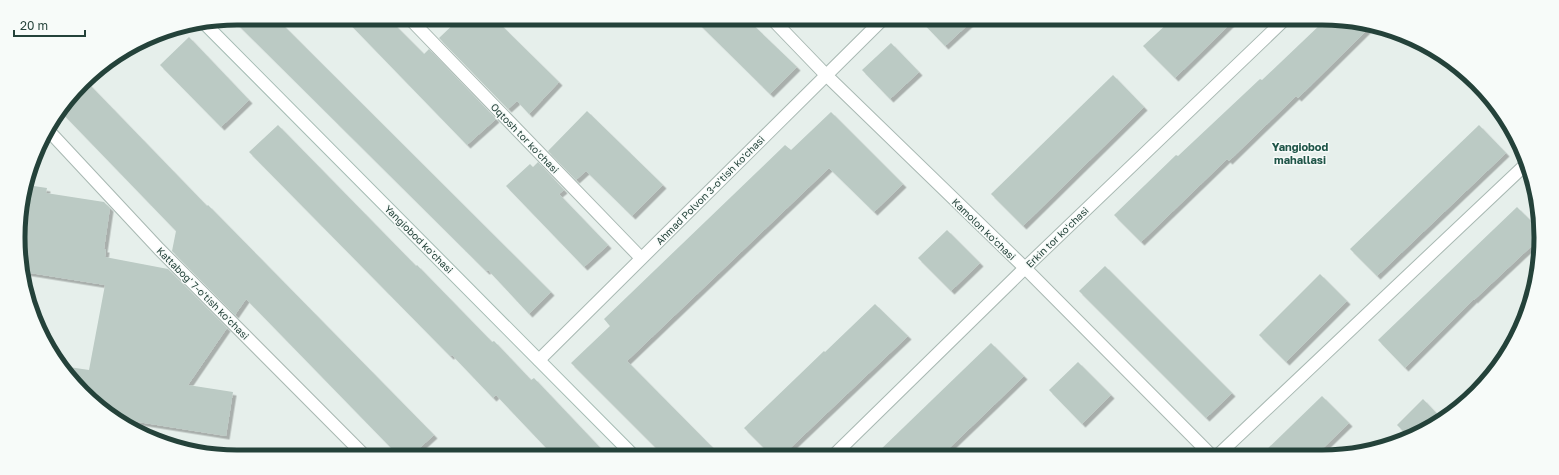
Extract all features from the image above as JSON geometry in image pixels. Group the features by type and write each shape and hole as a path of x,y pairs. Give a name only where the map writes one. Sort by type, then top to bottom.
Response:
{"street":[{"name":"Oqtosh tor koʻchasi","path":"416,25 641,258"},
{"name":"Kamolon ko'chasi","path":"778,25 826,75 1025,268 1206,450"},
{"name":"Ahmad Polvon 3-o'tish ko'chasi","path":"539,360 877,25"},
{"name":"Erkin tor koʻchasi","path":"839,450 1025,268 1279,25"},
{"name":"Yangiobod ko'chasi","path":"208,27 628,450"},
{"name":"Kattabog' 7-o'tish ko'chasi","path":"52,134 159,250 359,450"},
{"path":"1223,450 1522,167"}],"building":[{"path":"238,25 283,25 551,292 529,314 488,270 486,271"},
{"path":"351,25 395,25 424,54 429,49 496,119 467,145"},
{"path":"453,25 501,25 559,82 529,114 517,101 508,109 439,38"},
{"path":"700,25 753,25 797,67 770,94"},
{"path":"925,25 968,25 945,46"},
{"path":"1166,25 1229,25 1175,78 1143,46"},
{"path":"1320,25 1335,25 1367,30 1298,98 1296,96 1229,161 1227,159 1141,242 1114,215 1176,155 1178,156 1260,79 1262,80"},
{"path":"189,37 249,100 221,127 160,65"},
{"path":"891,43 919,72 890,99 862,70"},
{"path":"1113,75 1144,107 1023,226 991,194"},
{"path":"90,85 207,206 208,205 434,435 417,450 393,450 246,299 235,315 172,251 176,231 64,115"},
{"path":"587,111 663,185 632,216 586,171 576,180 548,151"},
{"path":"831,112 903,184 874,212 829,168 627,361 715,450 658,450 571,363 610,326 604,319 785,145 791,150"},
{"path":"278,125 492,342 494,341 531,380 534,378 602,450 548,450 496,395 493,398 452,355 450,356 249,152"},
{"path":"1479,125 1506,153 1377,276 1350,249"},
{"path":"538,162 564,190 559,194 608,245 584,267 506,186 530,164 533,167"},
{"path":"31,186 47,188 46,193 104,202 110,208 104,249 106,249 105,257 168,269 227,328 188,385 233,392 226,436 129,421 97,397 69,367 89,370 105,285 28,273 25,251 25,224"},
{"path":"1517,207 1534,224 1534,244 1474,299 1405,368 1378,340"},
{"path":"947,230 980,263 951,291 918,258"},
{"path":"1105,266 1232,393 1206,418 1079,291"},
{"path":"1320,274 1347,301 1286,362 1259,335"},
{"path":"875,304 908,336 788,450 766,450 744,428 824,351 825,352"},
{"path":"991,343 1024,376 947,450 880,450"},
{"path":"1078,362 1111,395 1082,424 1049,390"},
{"path":"1322,396 1349,423 1321,450 1266,450"},
{"path":"1423,399 1438,415 1405,433 1397,425"}],"district":[{"name":"Yangiobod mahallasi","path":"1300,153"}]}
